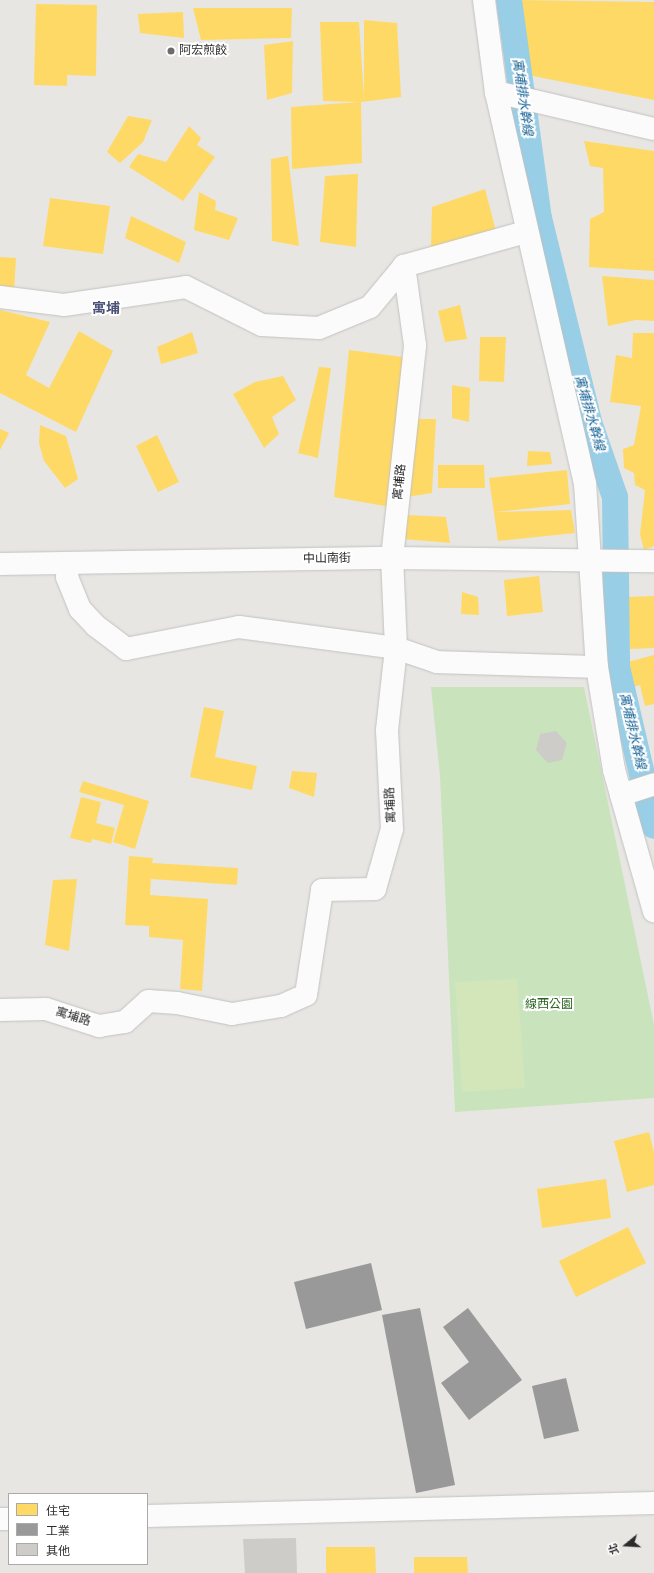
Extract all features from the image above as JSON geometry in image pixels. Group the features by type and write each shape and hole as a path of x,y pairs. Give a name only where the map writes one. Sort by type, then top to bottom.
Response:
{"street":[{"path":"484,0 496,92 526,232 585,483 597,667 614,770 654,911"},
{"path":"496,92 654,129"},
{"path":"0,297 64,305 186,287 262,325 319,328 370,307 404,266 526,232"},
{"name":"寓埔路","path":"0,1010 46,1009 99,1026 125,1022 148,1001 177,1003 232,1014 281,1006 306,995 322,890 375,889 392,829 387,730 396,648 392,558 415,345 404,266"},
{"name":"中山南街","path":"0,564 392,558 654,561"},
{"path":"68,564 67,576 80,609 96,626 126,649 239,628 396,648 437,662 597,667"},
{"path":"621,794 654,784"},
{"path":"148,1516 654,1503"}],"green space":[{"name":"線西公園","path":"431,687 584,687 654,1025 654,1098 455,1112 440,776"},
{"path":"517,979 525,1088 462,1092 455,982"}],"building: 住宅":[{"path":"518,0 654,2 654,100 528,75"},
{"path":"36,4 97,5 96,76 67,75 67,86 34,85"},
{"path":"193,8 292,8 291,38 201,40"},
{"path":"183,12 184,38 140,33 138,14"},
{"path":"364,20 397,23 401,97 361,102 362,163 292,169 291,107 359,102 323,101 320,22 359,22 364,97"},
{"path":"293,41 292,93 267,100 264,45"},
{"path":"128,116 152,120 143,142 120,163 107,152"},
{"path":"189,126 201,138 197,145 215,157 183,201 129,167 138,154 166,162"},
{"path":"584,141 654,151 654,271 589,267 590,219 604,212 603,168 590,166"},
{"path":"288,156 299,246 272,241 271,159"},
{"path":"358,174 356,247 320,242 325,176"},
{"path":"485,189 496,231 431,248 432,207"},
{"path":"199,192 216,201 215,210 238,218 229,240 194,230"},
{"path":"50,198 110,206 103,254 43,246"},
{"path":"131,216 186,242 179,263 125,238"},
{"path":"0,257 16,258 14,291 0,295"},
{"path":"602,276 654,280 654,321 636,320 608,326"},
{"path":"460,305 467,339 445,342 438,311"},
{"path":"0,310 50,322 26,375 49,388 79,331 113,351 76,432 0,393"},
{"path":"192,332 198,353 161,364 157,347"},
{"path":"633,333 654,333 654,546 644,550 640,534 645,490 635,485 634,473 624,468 623,449 634,445 641,406 610,402 616,355 632,358"},
{"path":"480,337 506,337 504,382 479,381"},
{"path":"349,350 410,358 413,419 436,419 432,493 407,497 407,510 334,497"},
{"path":"319,367 331,368 318,458 298,453"},
{"path":"283,376 296,400 272,417 279,434 264,448 233,394 255,382"},
{"path":"452,385 470,388 469,422 452,418"},
{"path":"40,425 66,436 78,479 65,488 44,461 39,443"},
{"path":"0,429 9,433 0,450"},
{"path":"157,435 179,482 158,492 136,446"},
{"path":"528,451 550,452 552,464 527,466"},
{"path":"438,465 484,465 485,488 438,488"},
{"path":"567,470 570,504 496,512 571,510 575,533 498,541 489,478"},
{"path":"407,515 446,517 450,543 403,539"},
{"path":"539,576 543,612 507,616 504,580"},
{"path":"462,592 478,597 479,615 461,614"},
{"path":"654,596 654,648 630,649 628,597"},
{"path":"654,655 654,704 645,706 640,685 630,688 624,663"},
{"path":"204,707 224,711 215,757 257,766 252,790 190,777"},
{"path":"292,771 317,773 314,797 289,788"},
{"path":"83,781 149,801 135,849 113,842 124,805 79,792"},
{"path":"81,797 101,802 96,823 115,828 111,844 92,839 91,843 70,838"},
{"path":"129,856 153,858 152,863 238,868 237,885 151,879 150,895 208,899 202,991 180,989 183,940 149,937 149,926 125,925"},
{"path":"77,879 69,951 45,945 53,880"},
{"path":"649,1132 654,1152 654,1185 627,1192 614,1141"},
{"path":"606,1179 611,1218 542,1228 537,1189"},
{"path":"628,1227 646,1263 576,1297 559,1261"},
{"path":"326,1547 375,1547 376,1573 326,1573"},
{"path":"414,1557 467,1557 468,1573 414,1573"}],"building: 工業":[{"path":"371,1263 382,1310 306,1329 294,1282"},
{"path":"420,1308 455,1485 416,1493 382,1315"},
{"path":"468,1308 522,1380 469,1420 441,1383 469,1362 443,1327"},
{"path":"566,1378 579,1431 544,1439 532,1386"}],"building: 其他":[{"path":"556,731 567,743 562,760 548,763 536,750 540,734"},
{"path":"296,1538 297,1573 245,1573 243,1539"}],"waterway":[{"name":"寓埔排水幹線","path":"509,0 539,218 590,425 615,497 617,667 654,826"}],"place":[{"name":"阿宏煎餃","path":"171,51"}],"district":[{"name":"寓埔","path":"106,308"}]}
